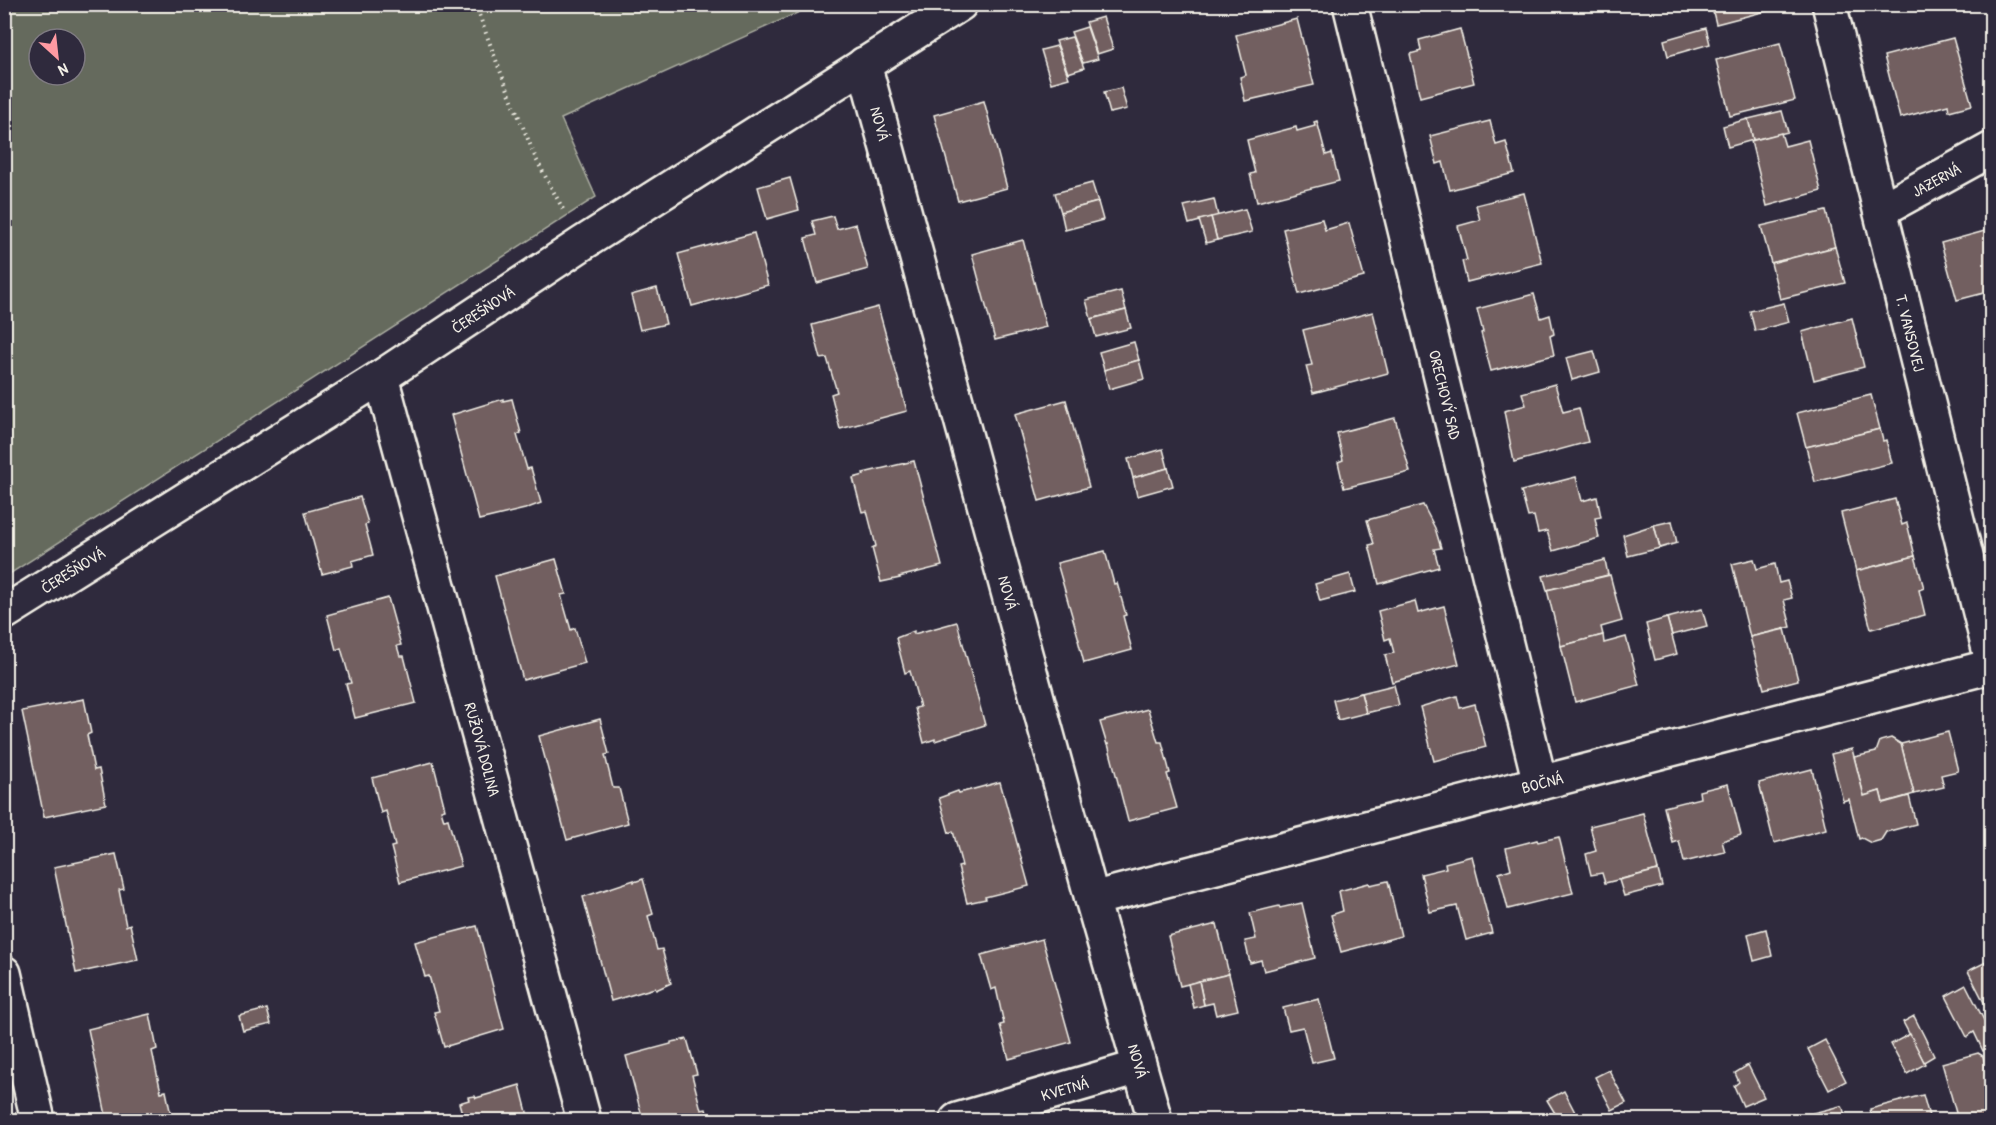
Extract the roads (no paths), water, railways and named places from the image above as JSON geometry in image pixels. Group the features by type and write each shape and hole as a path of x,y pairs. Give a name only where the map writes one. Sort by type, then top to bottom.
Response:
{"street":[{"name":"ČEREŠŇOVÁ","path":"4,613 381,377 583,243 960,4"},
{"name":"ORECHOVÝ SAD","path":"1350,4 1540,783"},
{"name":"T. VANSOVEJ","path":"1829,4 1992,661"},
{"name":"NOVÁ","path":"864,64 1092,899 1155,1120"},
{"name":"JAZERNÁ","path":"1881,210 1992,149"},
{"name":"RUŽOVÁ DOLINA","path":"381,377 584,1120"},
{"name":"BOČNÁ","path":"1092,899 1992,666"},
{"path":"4,972 38,1120"},
{"name":"KVETNÁ","path":"957,1120 1139,1067"}]}
